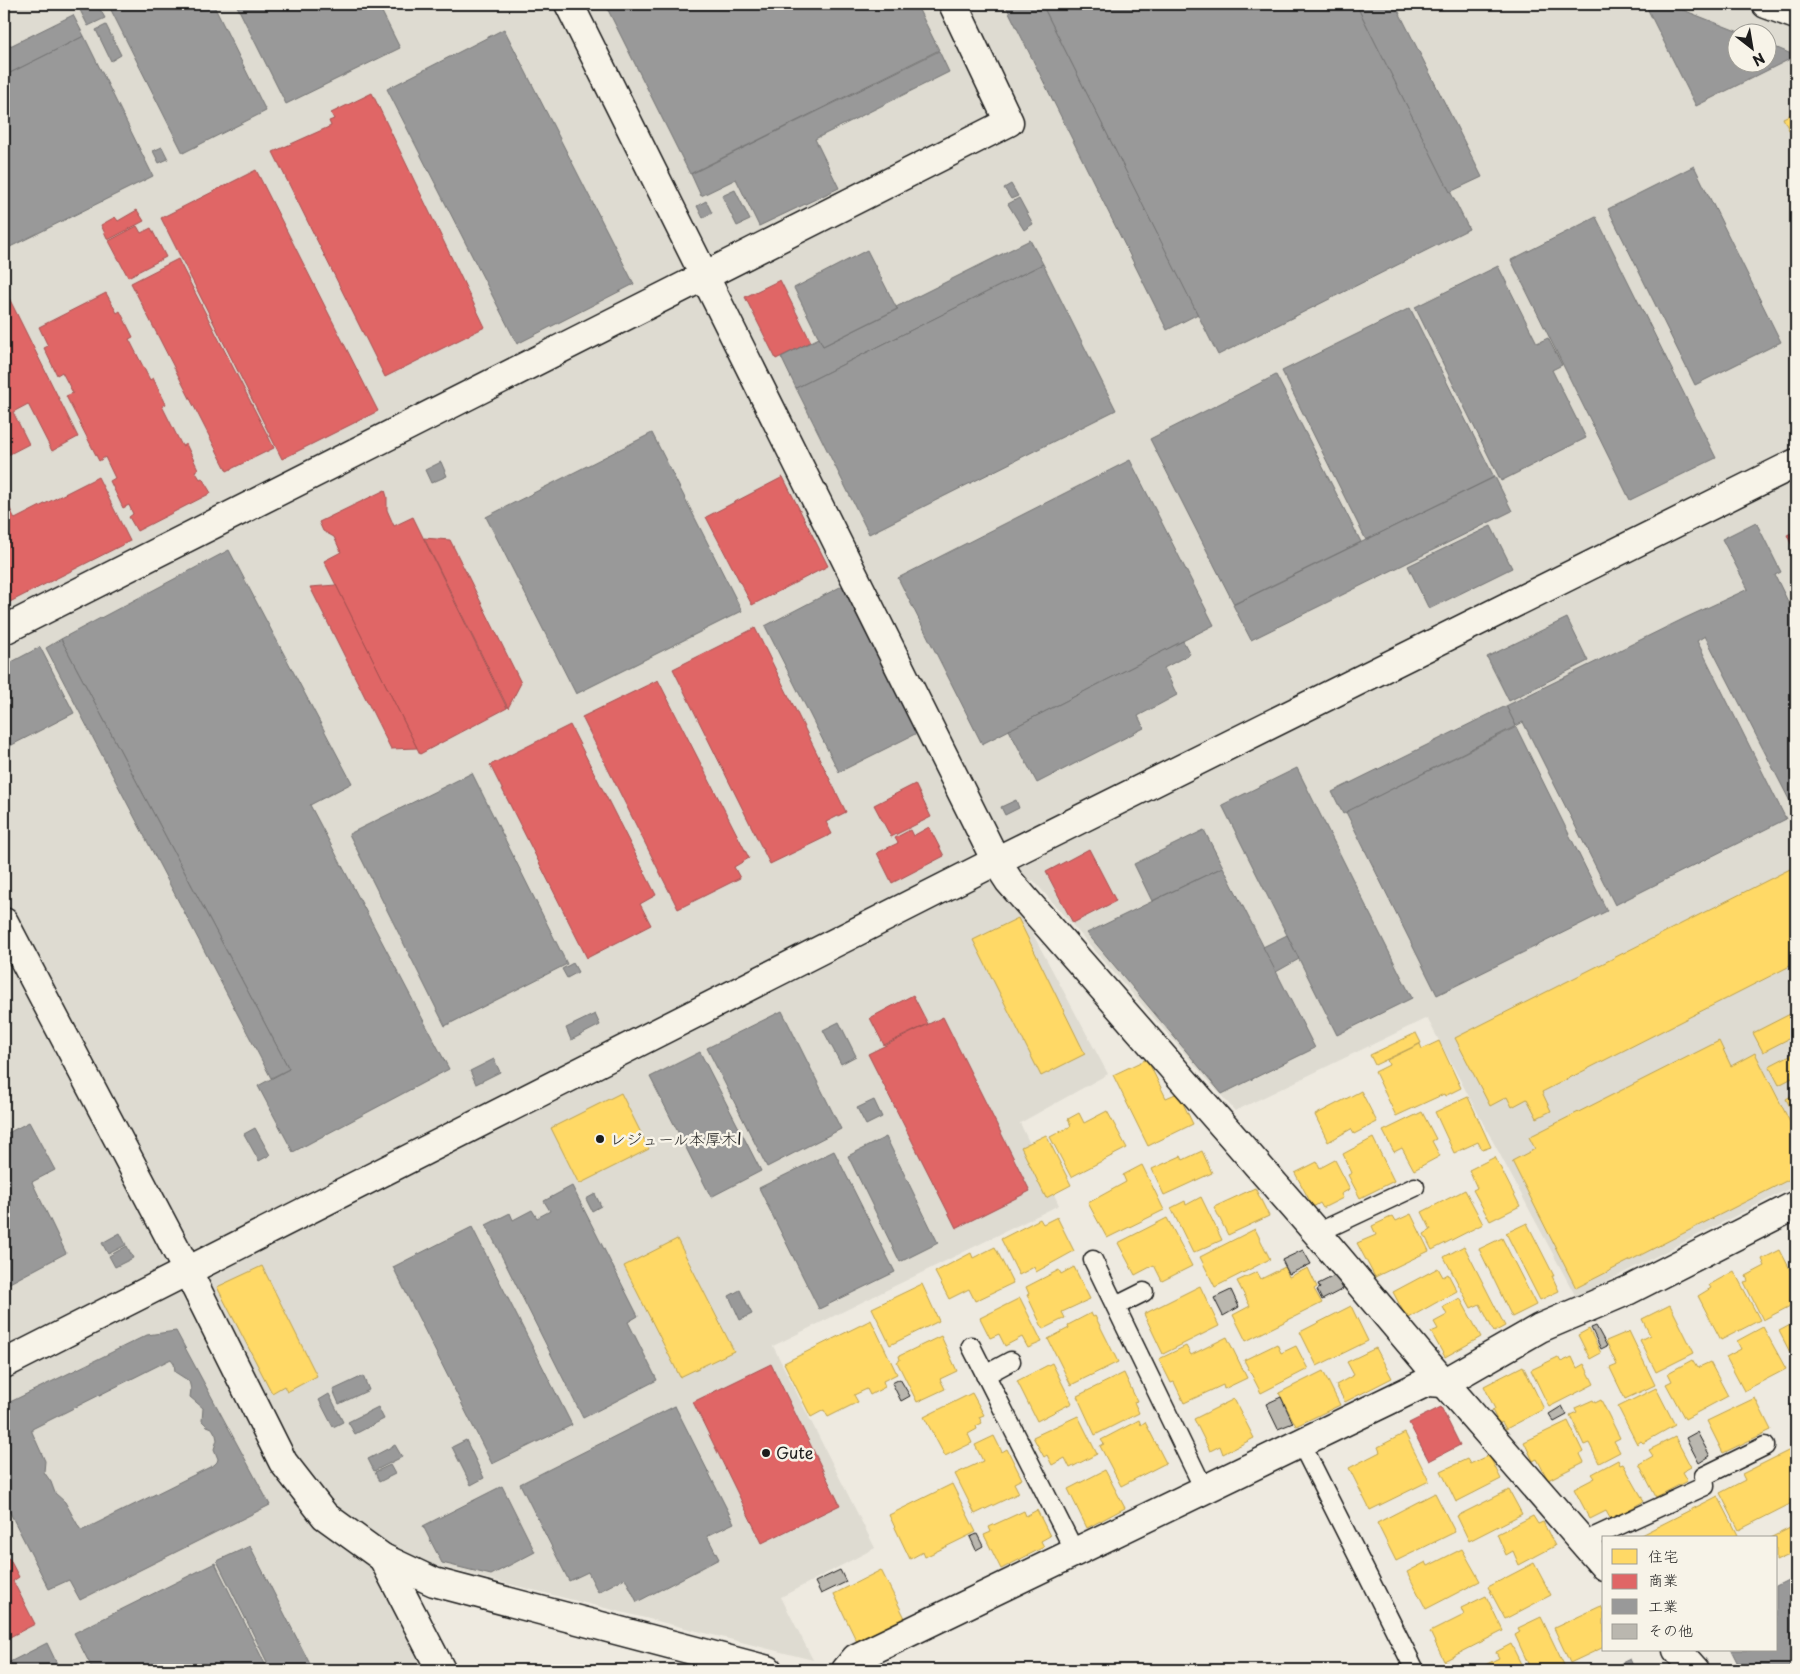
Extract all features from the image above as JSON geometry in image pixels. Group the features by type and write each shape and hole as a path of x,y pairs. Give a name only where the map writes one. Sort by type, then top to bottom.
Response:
{"street":[{"path":"569,4 996,862 1009,881 1317,1233 1444,1383 1602,1564"},
{"path":"4,630 1009,122 952,4"},
{"path":"1766,4 1796,15"},
{"path":"4,1364 996,862 1796,463"},
{"path":"4,922 187,1270 283,1462 324,1516 383,1558 434,1582 768,1670"},
{"path":"846,1670 856,1658 1427,1382 1444,1383 1540,1328 1629,1290 1796,1205"},
{"path":"383,1558 441,1670"},
{"path":"1680,1652 1695,1670"}],"lane":[{"path":"1317,1233 1415,1187"},
{"path":"1093,1260 1204,1489"},
{"path":"1116,1306 1144,1292"},
{"path":"971,1346 1075,1552"},
{"path":"985,1375 1011,1361"},
{"path":"1301,1443 1415,1670"},
{"path":"1583,1542 1704,1486 1704,1476 1765,1446"}],"shaded area":[{"path":"4,4 1796,4 1796,1185 1576,1297 1427,1018 1235,1111 1033,880 1013,897 1108,1074 1020,1123 1059,1205 773,1346 875,1548 781,1597 813,1660 409,1559 360,1532 428,1670 4,1670"}],"building: 住宅":[{"path":"1796,112 1796,144 1783,118"},
{"path":"1796,866 1796,963 1542,1092 1551,1111 1537,1118 1527,1099 1512,1107 1507,1097 1490,1106 1455,1038"},
{"path":"1018,918 1085,1054 1041,1076 973,940"},
{"path":"1796,1011 1796,1035 1763,1052 1753,1033"},
{"path":"1416,1033 1421,1043 1375,1065 1370,1055"},
{"path":"1439,1041 1461,1088 1396,1116 1375,1072 1389,1065 1387,1060 1420,1044 1422,1049"},
{"path":"1719,1041 1731,1066 1755,1053 1796,1134 1796,1176 1576,1288 1512,1161 1535,1149 1529,1137"},
{"path":"1796,1052 1796,1076 1779,1085 1769,1066"},
{"path":"1147,1059 1166,1098 1178,1093 1193,1124 1148,1146 1113,1075"},
{"path":"1361,1091 1377,1122 1354,1134 1351,1129 1328,1142 1315,1115"},
{"name":"レジュール本厚木I","path":"621,1093 649,1149 579,1184 551,1128"},
{"path":"1796,1093 1796,1119 1786,1099"},
{"path":"1468,1097 1491,1147 1482,1150 1478,1142 1454,1153 1435,1112"},
{"path":"1107,1111 1127,1148 1071,1177 1050,1137 1071,1126 1068,1119 1079,1113 1084,1123"},
{"path":"1422,1112 1436,1139 1432,1141 1440,1156 1414,1170 1402,1148 1394,1152 1383,1131"},
{"path":"1046,1135 1071,1185 1046,1198 1021,1147"},
{"path":"1373,1138 1394,1181 1360,1198 1348,1175 1352,1173 1343,1154"},
{"path":"1202,1151 1212,1173 1164,1195 1152,1169 1181,1156 1183,1160"},
{"path":"1495,1157 1520,1206 1490,1221 1473,1190 1477,1188 1469,1170"},
{"path":"1335,1160 1350,1189 1341,1194 1343,1198 1323,1208 1320,1203 1313,1207 1295,1173 1317,1162 1320,1168"},
{"path":"1142,1165 1164,1210 1107,1238 1088,1203 1126,1182 1123,1175"},
{"path":"1255,1188 1269,1216 1228,1235 1214,1207"},
{"path":"1465,1190 1483,1224 1432,1250 1424,1234 1431,1230 1422,1212"},
{"path":"1201,1197 1222,1240 1193,1253 1171,1208 1185,1201 1186,1205"},
{"path":"1411,1214 1429,1251 1375,1277 1357,1243 1376,1235 1372,1226 1393,1216 1396,1221"},
{"path":"1057,1217 1074,1251 1036,1272 1034,1267 1019,1275 1001,1239 1040,1219 1043,1224"},
{"path":"1167,1218 1192,1266 1162,1281 1154,1265 1135,1275 1118,1243"},
{"path":"1527,1223 1554,1276 1552,1276 1559,1291 1540,1300 1506,1233"},
{"path":"1255,1229 1270,1259 1215,1287 1200,1257"},
{"path":"1502,1238 1536,1305 1512,1317 1479,1249"},
{"path":"677,1239 734,1351 680,1377 624,1266"},
{"path":"1464,1246 1505,1326 1494,1332 1480,1304 1471,1308 1444,1257"},
{"path":"995,1247 1013,1283 975,1301 969,1289 949,1299 935,1272 971,1253 973,1258"},
{"path":"1780,1250 1796,1281 1796,1303 1763,1320 1744,1282 1748,1281 1746,1276 1765,1266 1762,1259"},
{"path":"262,1266 317,1376 287,1392 284,1386 272,1393 217,1287"},
{"path":"1074,1267 1090,1299 1062,1312 1065,1318 1043,1329 1027,1295 1029,1294 1026,1287 1059,1270 1061,1274"},
{"path":"1285,1267 1289,1277 1308,1268 1317,1287 1314,1289 1322,1303 1246,1341 1233,1315 1250,1306 1237,1281 1257,1272 1261,1279"},
{"path":"1438,1268 1443,1277 1448,1274 1457,1291 1407,1319 1393,1292"},
{"path":"1734,1271 1760,1320 1721,1340 1698,1296 1711,1288 1709,1285"},
{"path":"922,1284 939,1321 890,1345 872,1308"},
{"path":"1200,1286 1219,1326 1163,1354 1144,1314"},
{"path":"1020,1298 1042,1342 1028,1348 1022,1337 1005,1346 999,1334 990,1338 980,1318"},
{"path":"1460,1298 1481,1337 1445,1357 1431,1332 1438,1329 1434,1322 1447,1315 1443,1307"},
{"path":"1670,1305 1694,1353 1656,1372 1640,1340 1650,1335 1642,1319"},
{"path":"1351,1306 1368,1341 1317,1366 1300,1332"},
{"path":"1091,1313 1093,1317 1095,1316 1118,1362 1071,1385 1048,1339 1069,1328 1068,1325"},
{"path":"871,1320 897,1374 883,1381 885,1387 870,1395 867,1389 854,1395 858,1402 828,1417 824,1410 811,1417 784,1363"},
{"path":"1796,1322 1796,1364 1779,1331"},
{"path":"1763,1327 1786,1369 1744,1391 1726,1357 1741,1349 1737,1341"},
{"path":"1589,1329 1601,1353 1590,1359 1578,1335"},
{"path":"1629,1331 1655,1385 1625,1399 1610,1368 1617,1365 1606,1341 1625,1333 1625,1335"},
{"path":"941,1336 957,1371 940,1379 945,1389 917,1402 897,1362 900,1360 899,1356"},
{"path":"1227,1337 1247,1378 1224,1389 1223,1385 1184,1403 1174,1382 1171,1383 1159,1359 1186,1346 1191,1355"},
{"path":"1277,1344 1281,1353 1296,1346 1308,1369 1261,1393 1244,1360"},
{"path":"1376,1348 1392,1378 1345,1402 1336,1385 1354,1375 1347,1362"},
{"path":"1558,1357 1561,1362 1572,1357 1577,1368 1584,1364 1594,1384 1549,1407 1531,1370"},
{"path":"1692,1360 1697,1368 1710,1362 1728,1396 1685,1419 1666,1384 1672,1381 1668,1373"},
{"path":"1052,1363 1072,1403 1037,1421 1017,1381"},
{"path":"1523,1366 1544,1409 1506,1429 1502,1422 1499,1424 1492,1410 1495,1409 1484,1386"},
{"path":"1323,1371 1340,1405 1296,1426 1279,1393"},
{"path":"1124,1373 1137,1401 1134,1402 1139,1413 1095,1435 1077,1396"},
{"path":"1656,1388 1675,1425 1643,1443 1641,1441 1637,1444 1618,1407"},
{"path":"972,1393 984,1415 979,1417 982,1423 976,1426 977,1429 968,1434 972,1443 945,1456 924,1417"},
{"path":"1755,1398 1771,1430 1723,1453 1707,1421"},
{"path":"1234,1399 1254,1438 1223,1454 1220,1446 1210,1451 1194,1419"},
{"path":"1593,1400 1595,1403 1601,1400 1620,1438 1614,1441 1620,1452 1599,1463 1589,1443 1584,1445 1570,1415 1577,1412 1575,1408"},
{"path":"1078,1416 1097,1454 1070,1468 1065,1458 1052,1465 1047,1455 1044,1457 1033,1437"},
{"path":"1139,1420 1141,1425 1145,1422 1166,1463 1121,1486 1100,1446 1104,1444 1101,1440"},
{"path":"1568,1421 1583,1452 1580,1454 1584,1462 1548,1480 1537,1459 1533,1461 1524,1442"},
{"path":"1405,1433 1429,1481 1370,1510 1349,1468 1380,1452 1378,1447"},
{"path":"994,1436 1002,1452 1007,1449 1022,1479 1014,1483 1019,1493 975,1514 955,1474 983,1461 975,1445"},
{"path":"1675,1437 1691,1467 1682,1472 1687,1481 1656,1497 1639,1464 1653,1456 1649,1450"},
{"path":"1796,1447 1796,1501 1739,1530 1720,1493 1745,1480 1742,1474"},
{"path":"1489,1455 1501,1479 1456,1502 1441,1471 1467,1459 1470,1464"},
{"path":"1618,1460 1620,1465 1623,1464 1644,1501 1611,1520 1606,1511 1590,1519 1574,1489 1595,1478 1592,1474"},
{"path":"1105,1470 1125,1508 1087,1528 1068,1489"},
{"path":"952,1484 976,1532 925,1557 923,1552 910,1559 889,1515"},
{"path":"1509,1490 1522,1514 1469,1541 1457,1516"},
{"path":"1435,1493 1455,1532 1396,1561 1377,1523"},
{"path":"1718,1496 1738,1535 1736,1536 1639,1536"},
{"path":"1037,1510 1050,1536 1041,1541 1044,1547 1001,1569 984,1535 991,1532 989,1527 1024,1511 1026,1516"},
{"path":"1533,1516 1538,1524 1543,1522 1555,1546 1519,1565 1513,1551 1506,1555 1497,1534"},
{"path":"1796,1525 1796,1552 1778,1560 1778,1536 1774,1536"},
{"path":"1462,1549 1480,1581 1426,1609 1407,1572 1426,1562 1428,1566"},
{"path":"1534,1563 1551,1595 1505,1619 1488,1587"},
{"path":"881,1570 905,1618 857,1642 834,1594"},
{"path":"1486,1596 1503,1631 1444,1661 1430,1632 1464,1615 1461,1608"},
{"path":"1601,1606 1602,1608 1602,1648 1570,1663 1554,1628"},
{"path":"1541,1617 1565,1667 1558,1670 1531,1670 1515,1635 1520,1632 1518,1628"},
{"path":"1511,1644 1524,1670 1475,1670 1499,1658 1496,1652"}],"building: 商業":[{"path":"372,93 485,327 385,377 273,152 331,126 329,121 334,119 331,113"},
{"path":"256,170 378,411 282,459 161,218"},
{"path":"137,210 144,221 108,240 101,225 115,217 118,221"},
{"path":"137,226 141,233 151,228 166,257 128,277 109,241"},
{"path":"178,259 274,448 227,471 131,283"},
{"path":"780,280 811,342 776,359 745,297"},
{"path":"4,288 78,437 52,451 28,404 13,412 29,444 4,457"},
{"path":"106,293 117,313 120,311 133,337 129,339 150,380 153,378 166,404 162,406 182,446 186,444 198,469 195,471 200,479 202,478 211,493 137,531 129,517 133,514 129,505 123,508 110,481 115,478 105,457 99,461 66,396 73,393 62,372 57,375 44,348 48,346 39,327"},
{"path":"98,477 130,541 4,605 4,505 7,503 15,519"},
{"path":"783,477 828,566 752,605 706,517"},
{"path":"385,490 387,510 394,526 413,517 507,708 420,754 324,561 341,552 334,537 323,531 319,522"},
{"path":"1796,531 1796,554 1787,535"},
{"path":"424,538 450,540 521,683 508,708"},
{"path":"336,585 417,748 391,749 310,587"},
{"path":"755,628 846,812 826,822 832,834 770,864 673,669"},
{"path":"658,680 749,858 734,867 740,878 678,909 582,717"},
{"path":"570,725 656,895 640,904 651,925 587,958 490,765"},
{"path":"915,784 931,817 891,837 874,805"},
{"path":"929,827 944,856 892,883 877,853 898,843 895,838 910,830 913,836"},
{"path":"1089,849 1116,901 1073,923 1046,872"},
{"path":"913,995 928,1024 884,1045 870,1018"},
{"path":"943,1017 1030,1191 956,1228 868,1054"},
{"name":"Gute","path":"771,1364 840,1505 762,1543 693,1402"},
{"path":"1441,1407 1460,1445 1429,1461 1409,1423"},
{"path":"9,1558 19,1577 13,1581 35,1624 4,1640 4,1560"}],"building: 工業":[{"path":"77,4 97,4 105,18 88,26"},
{"path":"108,4 213,4 266,111 183,153"},
{"path":"236,4 378,4 400,48 286,104"},
{"path":"605,4 916,4 939,50 690,174"},
{"path":"1005,4 1042,4 1198,314 1167,330"},
{"path":"1042,4 1356,4 1469,229 1218,355"},
{"path":"1356,4 1395,4 1482,177 1450,192"},
{"path":"1645,4 1668,4 1728,28 1728,72 1764,72 1696,106"},
{"path":"73,15 84,36 4,76 4,49"},
{"path":"106,25 121,55 111,61 96,30"},
{"path":"504,29 634,284 517,344 387,89"},
{"path":"84,36 153,176 4,250 4,76"},
{"path":"1778,48 1796,56 1778,65"},
{"path":"939,51 949,72 815,139 839,188 759,226 736,179 701,196 691,174"},
{"path":"162,147 168,159 159,163 153,151"},
{"path":"1694,166 1781,342 1695,385 1608,209"},
{"path":"1011,184 1018,196 1011,199 1004,188"},
{"path":"735,190 750,220 737,226 722,196"},
{"path":"1019,198 1033,224 1024,230 1008,204"},
{"path":"706,201 712,213 703,218 697,206"},
{"path":"1596,217 1716,458 1630,500 1511,260"},
{"path":"1030,240 1043,264 796,388 781,357 819,338 823,346"},
{"path":"867,250 897,309 823,346 794,288"},
{"path":"1043,264 1116,410 869,534 796,388"},
{"path":"1498,266 1537,343 1548,338 1562,365 1552,370 1586,438 1501,481 1415,307"},
{"path":"1410,308 1494,477 1366,540 1282,371"},
{"path":"1276,375 1361,542 1234,604 1150,439"},
{"path":"652,433 742,611 576,694 486,517"},
{"path":"1130,460 1214,625 982,744 898,578"},
{"path":"441,462 447,476 431,483 425,470"},
{"path":"1495,477 1512,511 1251,640 1233,605"},
{"path":"1756,522 1781,572 1775,575 1796,618 1796,813 1705,636 1697,641 1786,819 1615,905 1523,722 1516,726 1506,706 1748,589 1722,539"},
{"path":"1491,526 1512,568 1429,609 1408,566"},
{"path":"229,550 352,783 310,805 449,1069 293,1152 258,1086 289,1069 61,639"},
{"path":"842,586 917,733 839,772 765,626"},
{"path":"1567,618 1588,661 1509,701 1487,657"},
{"path":"61,639 289,1069 271,1078 46,648"},
{"path":"1183,641 1190,654 1164,668 1177,695 1138,716 1144,728 1037,783 1009,730"},
{"path":"40,647 74,713 4,749 4,666"},
{"path":"1506,706 1516,726 1343,814 1332,792"},
{"path":"1516,727 1607,911 1437,995 1346,812"},
{"path":"1297,768 1412,998 1337,1035 1222,805"},
{"path":"472,773 567,964 445,1026 349,834"},
{"path":"1016,800 1019,808 1005,815 1001,807"},
{"path":"1204,830 1223,867 1152,901 1134,864"},
{"path":"1223,867 1315,1048 1222,1094 1087,933"},
{"path":"1287,935 1299,959 1276,972 1263,947"},
{"path":"573,963 578,972 567,978 562,969"},
{"path":"782,1011 841,1129 767,1167 707,1048"},
{"path":"595,1014 600,1025 571,1040 566,1028"},
{"path":"839,1022 856,1056 841,1064 823,1030"},
{"path":"700,1052 761,1171 711,1197 650,1077"},
{"path":"494,1059 500,1072 476,1084 470,1071"},
{"path":"874,1100 882,1117 866,1125 857,1108"},
{"path":"29,1122 55,1170 32,1182 66,1253 4,1286 4,1124 8,1133"},
{"path":"255,1128 270,1155 259,1161 244,1134"},
{"path":"886,1137 938,1243 900,1262 848,1156"},
{"path":"834,1151 895,1272 819,1309 759,1188"},
{"path":"572,1186 638,1316 628,1322 657,1380 583,1418 486,1225 510,1213 513,1220 532,1210 537,1218 550,1211 544,1201"},
{"path":"595,1194 601,1206 592,1211 586,1199"},
{"path":"472,1227 572,1425 492,1464 393,1267"},
{"path":"120,1233 126,1245 108,1254 102,1243"},
{"path":"127,1246 133,1258 115,1267 109,1256"},
{"path":"740,1290 752,1314 740,1320 729,1296"},
{"path":"176,1331 270,1505 80,1600 69,1580 49,1589 4,1501 4,1439 7,1437 4,1432 4,1405 147,1335","holes":["171,1359 174,1363 175,1372 189,1381 190,1397 203,1408 202,1421 212,1428 216,1435 217,1440 214,1449 218,1459 217,1462 83,1530 80,1529 65,1502 55,1493 51,1482 44,1472 45,1461 32,1429"]},
{"path":"363,1376 369,1390 339,1404 333,1390"},
{"path":"329,1394 343,1422 333,1427 319,1400"},
{"path":"675,1406 734,1523 707,1536 719,1559 637,1602 625,1578 598,1592 588,1572 569,1581 520,1484"},
{"path":"378,1407 384,1419 355,1434 348,1422"},
{"path":"466,1440 484,1478 471,1485 452,1447"},
{"path":"395,1445 402,1457 374,1471 368,1459"},
{"path":"390,1465 395,1474 379,1482 375,1472"},
{"path":"502,1486 535,1552 491,1575 442,1563 423,1526"},
{"path":"250,1546 313,1670 271,1670 217,1561"},
{"path":"215,1563 268,1670 93,1670 74,1633"},
{"path":"1796,1576 1796,1670 1741,1670 1732,1652 1778,1652 1778,1585"},
{"path":"47,1643 60,1670 4,1670 4,1665"},
{"path":"1630,1659 1635,1670 1607,1670"}],"building: その他":[{"path":"1303,1250 1311,1264 1289,1274 1282,1260"},
{"path":"1336,1275 1343,1289 1322,1300 1317,1290 1320,1288 1318,1284"},
{"path":"1231,1290 1239,1307 1223,1316 1214,1298"},
{"path":"1596,1326 1607,1346 1601,1349 1591,1328"},
{"path":"900,1379 910,1396 901,1401 892,1383"},
{"path":"1281,1397 1293,1423 1278,1429 1266,1404"},
{"path":"1562,1406 1567,1415 1554,1422 1549,1414"},
{"path":"1697,1432 1710,1456 1699,1463 1686,1438"},
{"path":"977,1534 983,1546 976,1550 970,1537"},
{"path":"840,1570 846,1582 821,1594 815,1582"}],"place":[{"name":"レジュール本厚木I","path":"600,1139"},
{"name":"Gute","path":"766,1453"}]}
